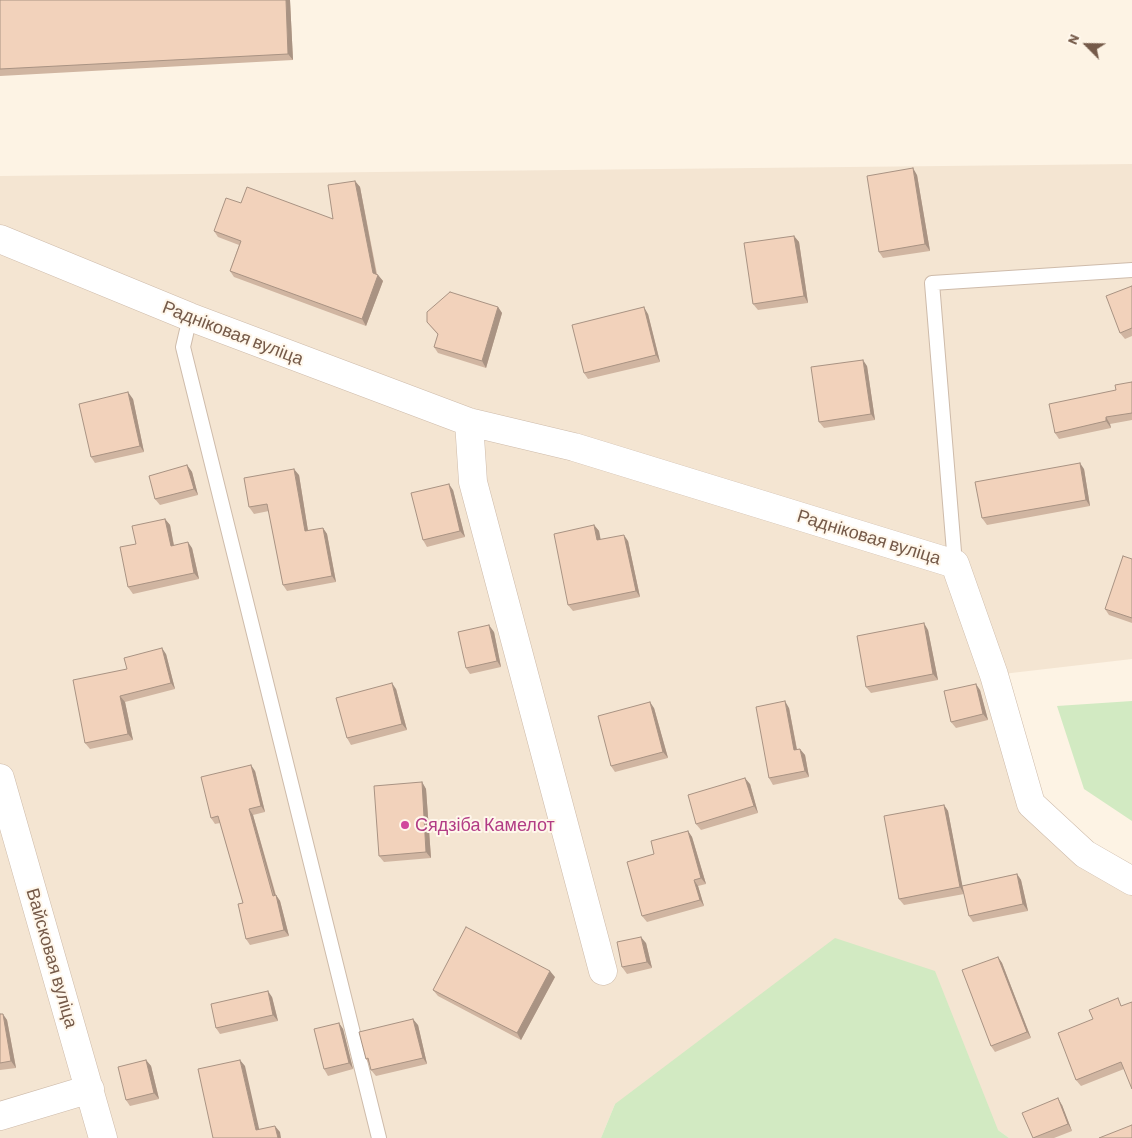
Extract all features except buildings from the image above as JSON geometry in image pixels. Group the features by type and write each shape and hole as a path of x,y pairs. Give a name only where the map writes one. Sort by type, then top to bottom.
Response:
{"street":[{"name":"Радніковая вуліца","path":"0,239 190,317 469,422 574,447 955,564 994,675 1031,804 1085,854 1132,881"},
{"path":"469,422 473,482 603,971"},
{"name":"Вайсковая вуліца","path":"0,778 103,1138"},
{"path":"0,1116 90,1090"}],"lane":[{"path":"955,564 932,283 1132,270"},
{"path":"190,317 183,347 379,1138"}],"shaded area":[{"path":"1132,164 1132,659 994,675 1031,804 1132,881 1132,1138 1009,1138 998,1130 615,1104 601,1138 0,1138 0,176"}],"green space":[{"path":"1132,701 1132,821 1084,789 1057,706"},
{"path":"835,938 935,971 998,1130 1009,1138 601,1138 615,1104"}],"place":[{"name":"Сядзіба Камелот","path":"405,825"}]}
